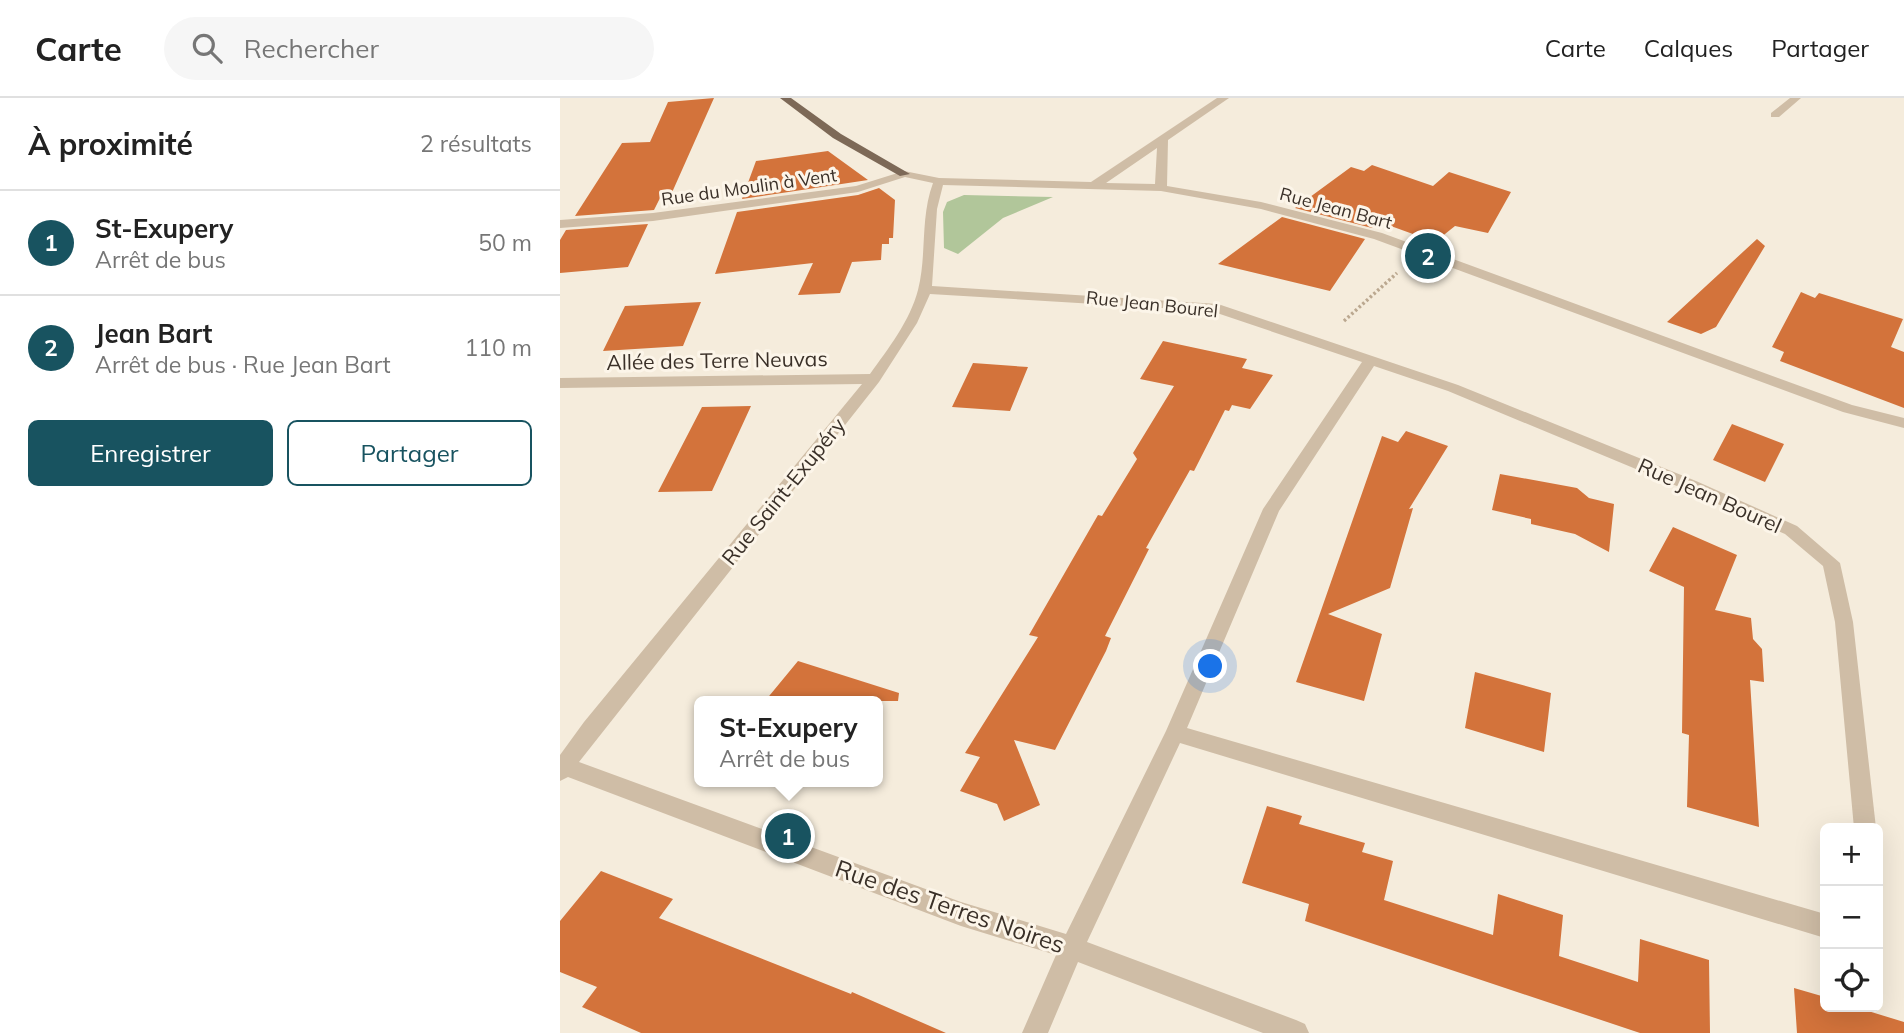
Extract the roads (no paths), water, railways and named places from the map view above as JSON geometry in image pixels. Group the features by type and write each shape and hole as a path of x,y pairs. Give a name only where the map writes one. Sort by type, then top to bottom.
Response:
{"main road":[{"path":"785,98 837,136 904,174"}],"street":[{"path":"1095,185 1224,98"},
{"path":"1775,115 1796,98"},
{"path":"1161,188 1163,137"},
{"name":"Rue du Moulin à Vent","path":"560,224 653,217 858,189 904,174 939,181"},
{"name":"Rue Jean Bart","path":"939,181 1161,188 1261,206 1378,236 1848,409 1904,423"},
{"name":"Rue Saint-Exupéry","path":"562,769 591,728 874,379 902,337 925,290 932,198 939,181"},
{"name":"Rue Jean Bourel","path":"925,290 1213,307 1453,388 1690,485 1791,530 1831,563 1844,622 1864,823"},
{"path":"1035,1033 1072,948 1175,733 1271,509 1370,361"},
{"name":"Allée des Terre Neuvas","path":"560,383 874,379"},
{"path":"1175,733 1820,925"},
{"name":"Rue des Terres Noires","path":"562,769 961,914 1072,948 1296,1033"}],"place":[{"name":"Jean Bart","path":"1428,256"},
{"name":"St-Exupery","path":"788,836"}]}
